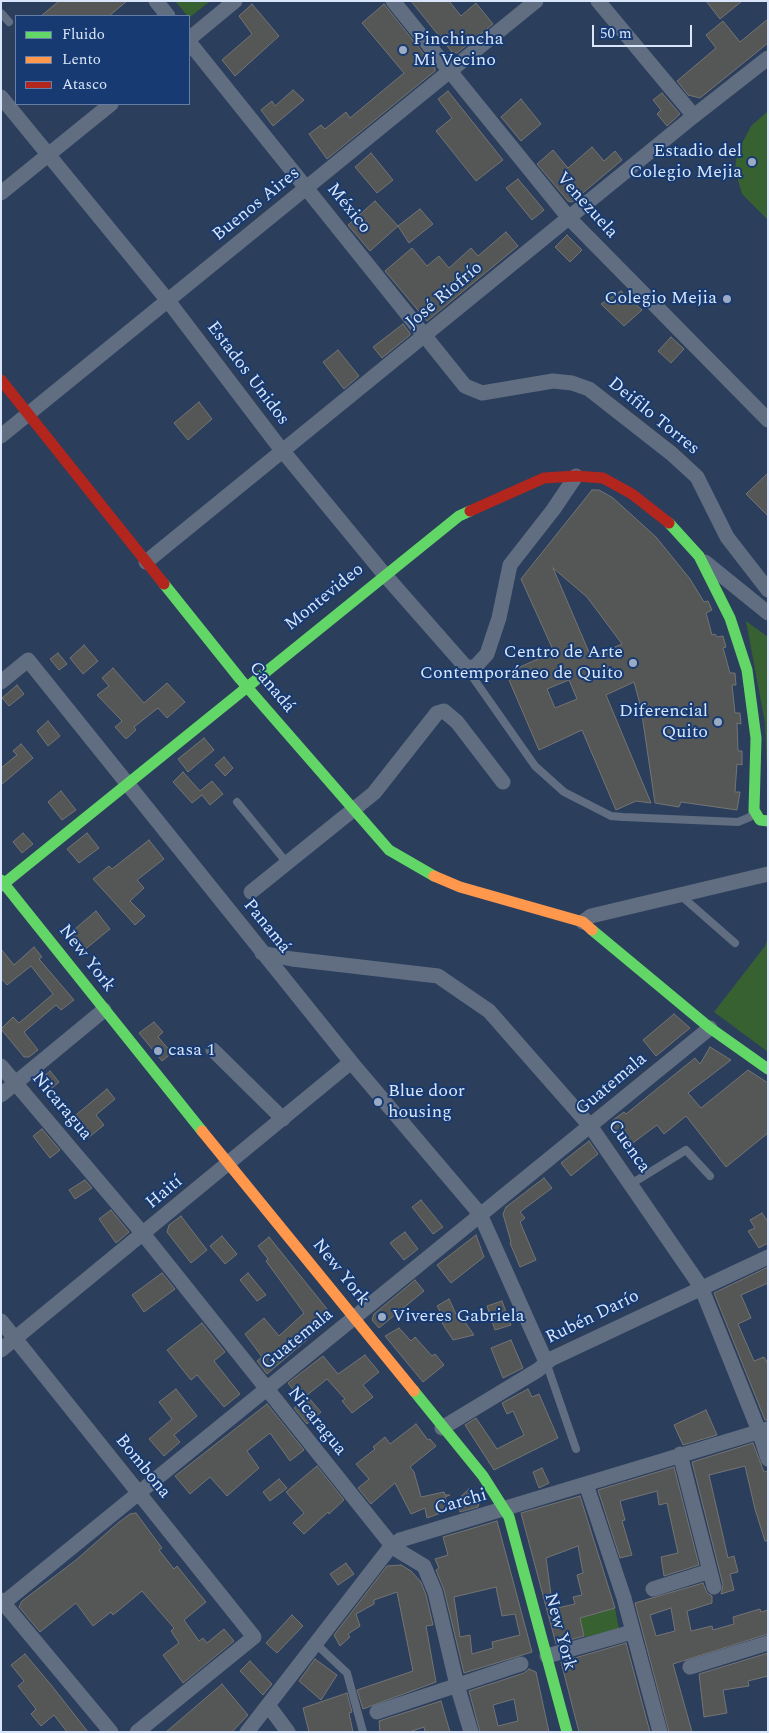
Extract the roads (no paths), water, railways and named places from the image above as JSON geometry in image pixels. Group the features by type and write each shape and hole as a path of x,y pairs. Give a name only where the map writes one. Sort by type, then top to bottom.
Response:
{"street":[{"path":"156,1 167,15"},
{"path":"190,39 235,1"},
{"name":"Venezuela","path":"392,1 569,218 768,420"},
{"name":"Buenos Aires","path":"1,436 169,302 536,1"},
{"path":"598,1 694,116"},
{"name":"México","path":"190,41 458,378"},
{"name":"José Riofrío","path":"146,562 694,116 768,58"},
{"name":"Estados Unidos","path":"1,97 50,154 169,302 283,451 384,574 464,665 469,668"},
{"path":"1,193 110,105"},
{"name":"Deifilo Torres","path":"458,378 465,386 482,393 553,381 572,383 589,389 672,454 697,477 727,537 768,590"},
{"name":"Canadá","path":"1,380 247,687 353,811 389,850 422,871 460,887 583,922"},
{"path":"469,668 476,666 487,654 499,618 510,565 553,510 576,476"},
{"name":"Montevideo","path":"2,883 247,687 384,574 459,516 544,478 576,476 603,478 632,494 659,513 680,533 699,556 768,614"},
{"name":"Montevideo","path":"699,556 730,618 747,670 756,738 754,810"},
{"name":"Panamá","path":"1,682 28,660 351,1062 480,1214 546,1362"},
{"path":"251,892 374,793 430,719 437,713 444,711 457,722 503,782"},
{"path":"754,810 760,820 768,821"},
{"path":"768,874 591,916 583,922 710,1028 768,1070"},
{"name":"New York","path":"2,883 442,1428 483,1476 509,1517 567,1732"},
{"name":"Cuenca","path":"262,952 292,959 438,976 489,1011 592,1127 701,1287 763,1430 768,1459"},
{"path":"1,1095 104,1010"},
{"name":"Guatemala","path":"2,1603 139,1494 480,1214 592,1127 710,1028"},
{"path":"213,1050 283,1119"},
{"name":"Haití","path":"1,1350 144,1235 351,1062"},
{"name":"Nicaragua","path":"1,1066 144,1235 266,1390 396,1550 424,1566 428,1573 471,1732"},
{"name":"Rubén Darío","path":"442,1428 538,1370 546,1362 701,1287 768,1257"},
{"name":"Bombona","path":"1,1321 254,1636 137,1732"},
{"name":"Carchi","path":"392,1545 400,1540 763,1430"},
{"path":"680,1454 714,1587"},
{"path":"586,1484 624,1598 660,1732"},
{"path":"247,1732 392,1545"},
{"path":"653,1589 710,1571"},
{"path":"2,1603 111,1732"},
{"path":"548,1656 632,1632"},
{"path":"690,1667 768,1643"},
{"path":"377,1712 521,1664"},
{"path":"268,1705 288,1732"}],"lane":[{"path":"1,13 9,22"},
{"path":"469,668 474,679 536,766 564,792 612,816 738,822 750,817 754,810"},
{"path":"236,802 287,863"},
{"path":"680,894 735,943"},
{"path":"631,1184 686,1150 710,1176"},
{"path":"546,1362 576,1449"},
{"path":"316,1644 348,1673 363,1732"}],"place":[{"name":"Pinchincha Mi Vecino","path":"403,50"},
{"name":"Estadio del Colegio Mejia","path":"752,162"},
{"name":"Colegio Mejia","path":"727,299"},
{"name":"Centro de Arte Contemporáneo de Quito","path":"633,663"},
{"name":"Diferencial Quito","path":"718,722"},
{"name":"casa 1","path":"158,1051"},
{"name":"Blue door housing","path":"378,1102"},
{"name":"Viveres Gabriela","path":"382,1317"}]}
